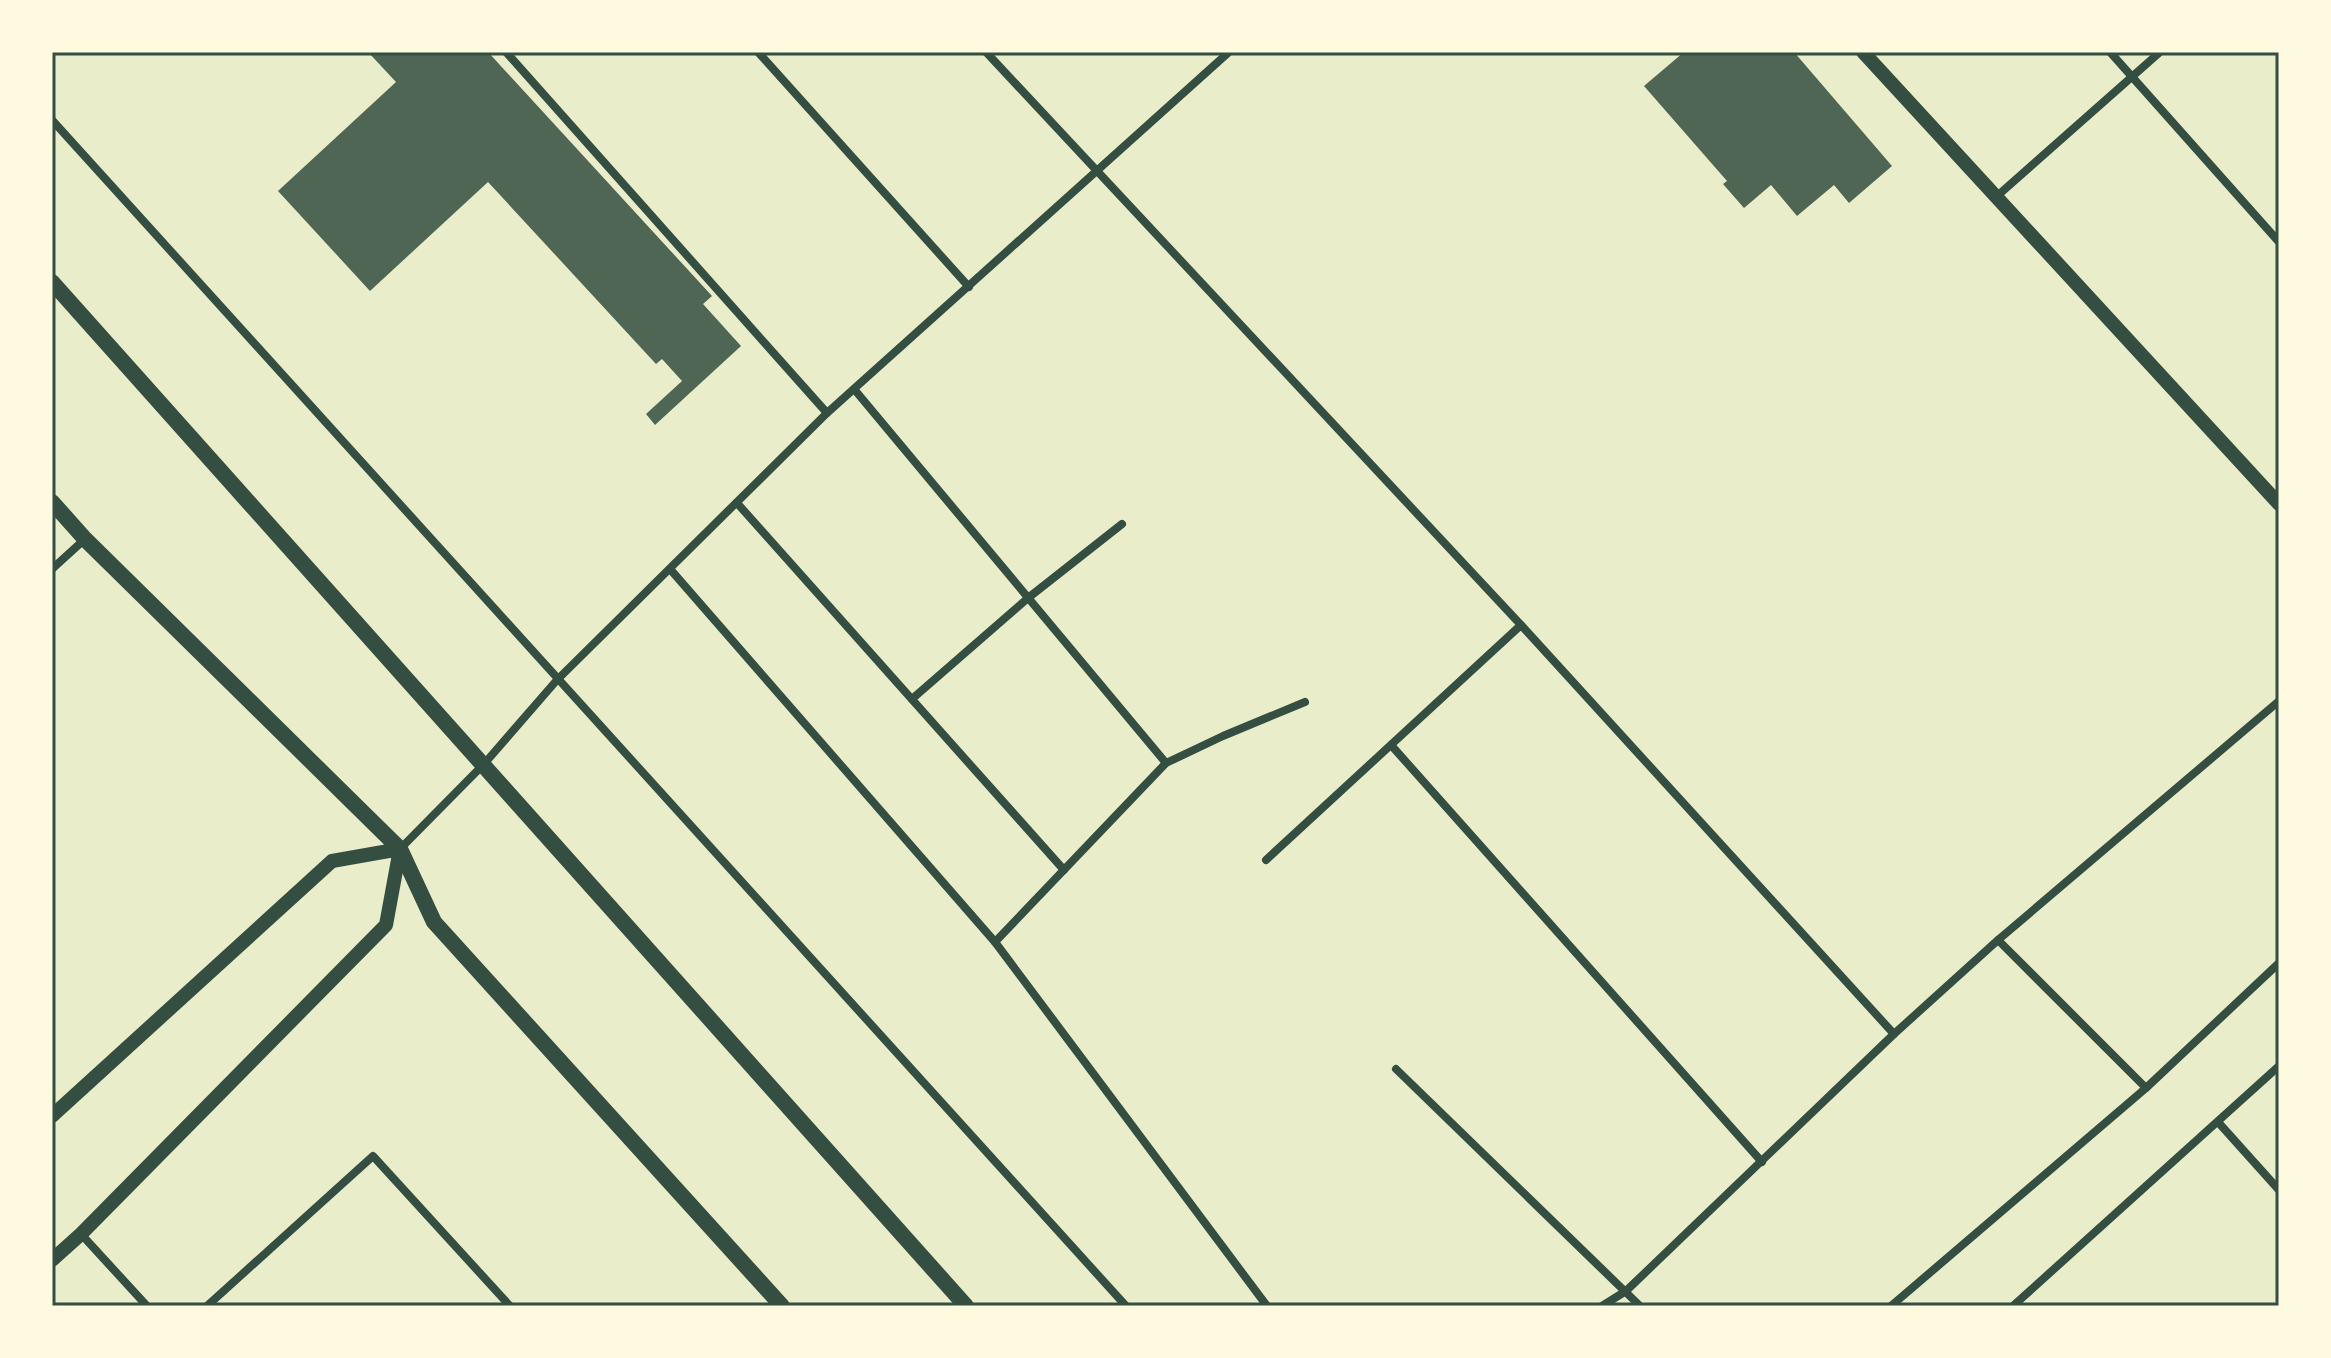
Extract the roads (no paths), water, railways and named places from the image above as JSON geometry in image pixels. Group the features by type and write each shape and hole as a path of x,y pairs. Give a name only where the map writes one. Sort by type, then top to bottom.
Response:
{"main road":[{"path":"52,282 966,1306"},
{"path":"52,502 85,539 400,849 434,922 782,1306"}],"street":[{"path":"506,52 827,413"},
{"path":"758,52 969,287"},
{"path":"986,52 1521,625 1894,1034"},
{"path":"1212,52 1220,60"},
{"path":"52,1260 386,925 400,849 484,764 557,680 827,413 1229,52"},
{"path":"1863,52 2279,504"},
{"path":"2110,52 2279,242"},
{"path":"1996,197 2160,52"},
{"path":"52,120 1126,1306"},
{"path":"854,389 1166,763"},
{"path":"737,503 1064,870"},
{"path":"912,699 1028,598 1122,524"},
{"path":"52,569 85,539"},
{"path":"670,569 995,942 1267,1306"},
{"path":"1266,860 1521,625"},
{"path":"1602,1306 1626,1291 1894,1034 1998,940 2279,701"},
{"path":"995,942 1166,763 1305,702"},
{"path":"1391,745 1762,1162"},
{"path":"52,1116 332,861 400,849"},
{"path":"1998,940 2146,1088"},
{"path":"1891,1306 2146,1088 2279,963"},
{"path":"2013,1306 2279,1066"},
{"path":"1396,1069 1640,1306"},
{"path":"2218,1122 2279,1190"},
{"path":"207,1306 373,1156 510,1306"},
{"path":"81,1234 147,1306"}]}
